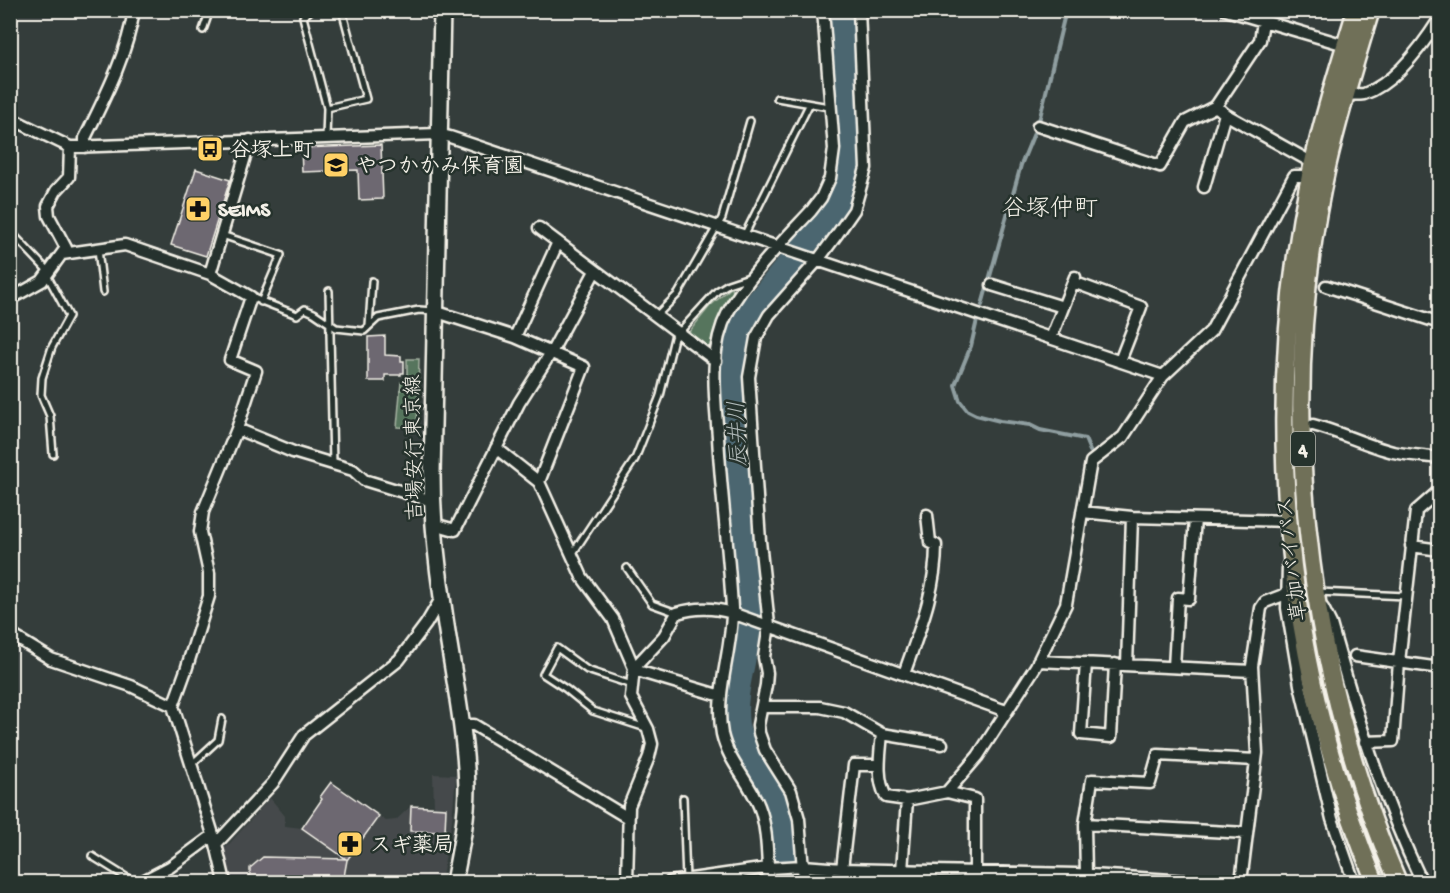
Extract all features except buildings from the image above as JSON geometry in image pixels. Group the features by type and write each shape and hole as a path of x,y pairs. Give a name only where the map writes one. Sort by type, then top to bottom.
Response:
{"highway":[{"name":"草加バイパス","path":"1356,10 1312,170 1293,276 1287,351 1285,444 1289,527 1297,602 1313,682 1332,757 1375,882"},
{"name":"草加バイパス","path":"1371,10 1345,94 1327,168 1317,225 1305,316 1303,443 1308,530 1315,591 1331,678 1366,804 1398,882"}],"main road":[{"name":"吉場安行東京線","path":"442,10 434,311 432,501 442,597 463,725 466,799 463,835 455,880"}],"street":[{"path":"85,147 85,138 112,82 132,24 134,10"},
{"path":"769,882 770,868 759,806 733,761 723,736 720,715 721,696 735,614 722,508 714,380 718,338 728,312 755,276 782,247 821,198 830,178 834,149 823,10"},
{"path":"804,882 800,866 799,819 791,791 765,750 758,725 763,707 767,673 764,657 765,624 749,377 756,338 769,315 854,210 866,168 859,10"},
{"path":"1226,10 1345,45"},
{"path":"1345,94 1363,94 1389,80 1424,43 1440,18"},
{"path":"1038,126 1160,166 1185,122 1216,106 1260,40 1263,22"},
{"path":"1216,106 1312,170"},
{"path":"1204,187 1225,114"},
{"path":"10,118 70,147 438,134 477,144 1163,376"},
{"path":"210,274 250,140"},
{"path":"11,299 42,281 66,248 49,216 48,206 56,191 69,177 70,147"},
{"path":"947,792 978,756 1038,661 1066,604 1091,462 1123,437 1163,376 1211,331 1294,176 1312,170"},
{"path":"539,228 716,362"},
{"path":"515,337 558,242"},
{"path":"62,254 125,245 210,274 256,300 230,360 256,370 237,429 203,512 200,532 209,573 209,596 173,706 225,882"},
{"path":"434,524 455,530 519,403 552,351 595,271"},
{"path":"1051,338 1074,279 1141,307 1120,361"},
{"path":"992,285 1063,307"},
{"path":"1326,286 1440,323"},
{"path":"434,311 515,337 552,351 584,367 539,482"},
{"path":"1313,425 1337,431 1358,441 1394,452 1440,458"},
{"path":"237,429 294,452 353,470 364,480 432,501"},
{"path":"496,448 539,482 582,577 613,619 634,669 630,697 648,729 652,744 629,806 627,882"},
{"path":"1365,742 1393,741 1399,662 1416,511 1440,490"},
{"path":"1082,512 1289,527 1286,594 1300,685 1332,819 1354,882"},
{"path":"904,674 927,609 935,576 936,545 930,542 927,515"},
{"path":"1127,665 1132,517"},
{"path":"1174,667 1178,598 1188,599 1195,519"},
{"path":"1411,546 1440,550"},
{"path":"1315,591 1331,624 1365,742 1384,795 1422,882"},
{"path":"1241,882 1256,760 1252,671 1261,608 1265,602 1286,594"},
{"path":"141,882 214,840 273,783 304,735 399,660 426,624 442,597"},
{"path":"634,669 664,636 677,613 694,608 722,610 1006,711"},
{"path":"10,634 51,659 131,686 173,706"},
{"path":"1355,656 1440,668"},
{"path":"1038,661 1252,671"},
{"path":"1086,663 1081,734 1111,737 1115,664"},
{"path":"634,669 721,696"},
{"path":"763,707 820,707 844,712 882,734 942,744"},
{"path":"463,725 474,725 628,818"},
{"path":"882,734 879,765 881,787 886,797 907,800 947,792 975,799 975,878"},
{"path":"1086,875 1085,824 1092,780 1150,783 1158,755 1256,760"},
{"path":"842,869 854,765 879,765"},
{"path":"902,871 907,800"},
{"path":"1085,824 1246,833"},
{"path":"670,882 800,866 902,871 916,877 1086,875 1123,880 1204,882"}],"lane":[{"path":"203,30 210,10"},
{"path":"311,10 303,17 327,108 326,138"},
{"path":"327,108 366,99 342,10"},
{"path":"777,98 829,107"},
{"path":"745,234 809,105"},
{"path":"656,316 678,294 722,218 750,121"},
{"path":"10,231 48,274 69,316 52,347 42,378 41,395 50,416 53,454"},
{"path":"222,235 281,255 256,300 297,315 305,309 336,328 364,331 378,318 419,310 434,311"},
{"path":"98,249 103,292"},
{"path":"572,554 639,451 660,396 670,350 678,333 717,291 728,284 755,276"},
{"path":"369,326 372,281"},
{"path":"329,291 333,464"},
{"path":"627,568 652,604 677,613"},
{"path":"1315,591 1330,594 1406,596"},
{"path":"632,685 586,670 557,648 543,674 593,711 648,729"},
{"path":"191,766 218,740 222,719"},
{"path":"683,798 686,880"},
{"path":"92,856 134,882"},
{"path":"455,880 471,882"}],"shaded area":[{"path":"433,774 456,775 452,820 441,882 230,882 222,852 270,798 285,816 285,826 302,828 331,782 386,821 396,820 411,806 434,807"}],"green space":[{"path":"732,287 733,293 715,327 709,349 689,332 710,306"},
{"path":"407,359 419,359 417,428 397,427 401,382 407,381"}],"waterway":[{"name":"辰井川","path":"786,882 783,831 777,801 749,755 737,725 738,686 748,635 749,613 735,443 733,363 736,340 744,319 830,214 844,189 851,154 842,10"},
{"path":"982,305 1021,165 1039,121 1066,10"},
{"path":"977,320 971,346 955,385 960,401 968,411 1000,421 1030,425 1040,430 1085,439 1090,451"}],"place":[{"name":"谷塚上町","path":"210,149"},
{"name":"やつかかみ保育園","path":"336,165"},
{"name":"SEIMS","path":"198,209"},
{"name":"スギ薬局","path":"350,844"}],"district":[{"name":"谷塚仲町","path":"1050,207"}]}
